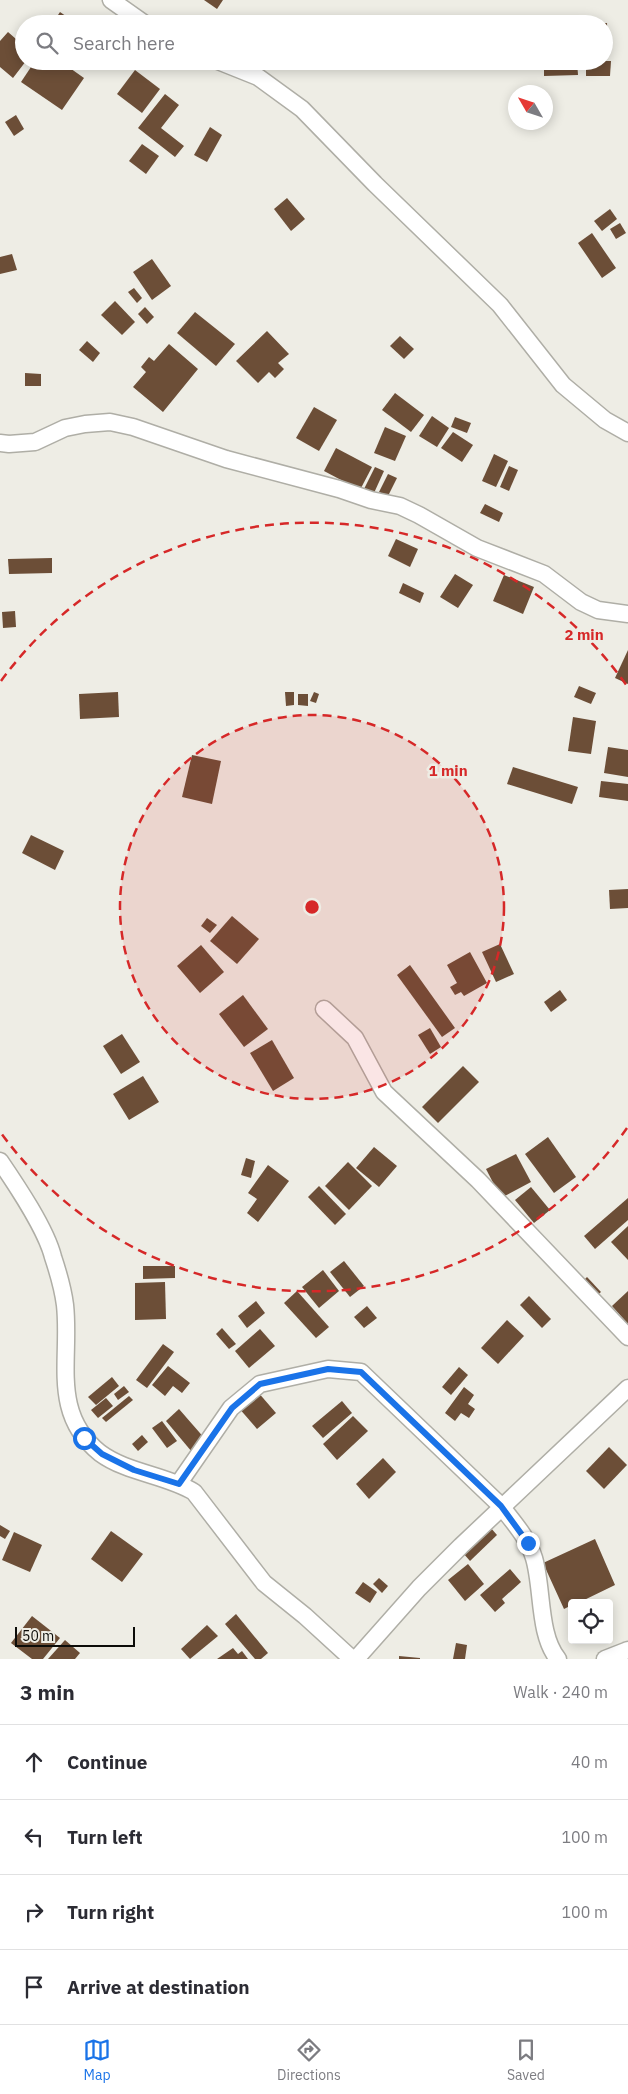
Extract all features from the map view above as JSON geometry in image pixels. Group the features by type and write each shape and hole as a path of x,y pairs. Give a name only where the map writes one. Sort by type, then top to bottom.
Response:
{"street":[{"path":"111,0 132,15"},
{"path":"240,70 258,77 302,109 375,184 500,305 563,385 605,420 628,433"},
{"path":"0,443 35,442 66,428 85,424 110,422 133,427 226,459 371,500 400,506 477,548 544,574 580,602 598,610 628,614"},
{"path":"324,1009 355,1038 384,1092 478,1180 628,1337"},
{"path":"1,1166 34,1216 53,1254 65,1305 65,1393 72,1417 84,1438 102,1454 134,1470 179,1484 194,1492 264,1583 354,1659 419,1588 501,1506 628,1388"},
{"path":"179,1484 232,1408 260,1384 328,1369 361,1372 501,1506 524,1536 534,1559 548,1636 558,1659"},
{"path":"605,1659 628,1650"}],"building":[{"path":"204,0 223,0 217,9"},
{"path":"8,32 15,38 15,70 19,70 13,78 0,67 0,41"},
{"path":"29,70 73,70 84,78 62,110 21,82"},
{"path":"135,70 160,89 142,113 117,94"},
{"path":"544,70 578,70 578,75 544,76"},
{"path":"586,70 610,70 610,76 586,76"},
{"path":"165,94 179,105 161,128 184,146 175,157 138,128"},
{"path":"16,115 24,129 14,136 5,122"},
{"path":"210,127 222,135 207,162 194,155"},
{"path":"142,144 159,156 146,174 129,161"},
{"path":"287,198 305,219 291,231 274,209"},
{"path":"610,209 617,219 602,231 594,221"},
{"path":"620,223 626,233 616,239 610,229"},
{"path":"592,233 616,268 602,278 578,243"},
{"path":"12,254 17,270 0,274 0,257"},
{"path":"152,259 171,286 152,300 133,272"},
{"path":"134,288 142,298 137,303 128,292"},
{"path":"115,301 135,322 122,335 101,315"},
{"path":"145,307 154,317 147,324 138,314"},
{"path":"195,312 235,344 216,366 177,333"},
{"path":"267,331 289,354 278,363 284,369 275,378 269,372 258,383 236,361"},
{"path":"400,336 414,349 404,359 390,346"},
{"path":"87,341 100,353 93,362 79,350"},
{"path":"169,344 198,369 163,412 133,387 146,372 141,367 149,357 154,361"},
{"path":"25,373 41,374 41,386 25,386"},
{"path":"395,393 424,415 411,432 382,410"},
{"path":"314,407 337,420 319,451 296,438"},
{"path":"432,416 449,428 437,447 419,436"},
{"path":"455,417 471,423 467,433 451,427"},
{"path":"385,427 406,436 395,461 374,453"},
{"path":"453,432 473,445 462,462 441,448"},
{"path":"336,448 372,467 360,490 324,471"},
{"path":"494,454 508,461 496,487 482,481"},
{"path":"509,466 518,470 509,491 500,487"},
{"path":"375,467 384,471 374,493 364,489"},
{"path":"388,474 397,478 388,496 379,492"},
{"path":"485,504 503,513 499,522 480,513"},
{"path":"396,539 418,549 410,567 388,556"},
{"path":"52,558 52,573 9,574 8,559"},
{"path":"455,574 473,585 458,608 440,597"},
{"path":"504,575 534,587 523,614 493,601"},
{"path":"403,583 424,593 420,603 399,593"},
{"path":"15,611 16,627 3,628 2,612"},
{"path":"628,650 628,684 615,678"},
{"path":"579,686 596,693 591,704 574,697"},
{"path":"118,692 119,717 80,719 79,694"},
{"path":"285,692 294,692 294,705 286,706"},
{"path":"314,692 319,694 316,703 310,701"},
{"path":"298,694 308,694 308,706 298,705"},
{"path":"573,717 596,721 591,754 568,751"},
{"path":"608,747 628,750 628,777 604,773"},
{"path":"192,755 221,761 212,804 182,797"},
{"path":"513,767 578,787 572,804 507,784"},
{"path":"601,781 628,784 628,801 599,797"},
{"path":"31,835 64,851 55,870 22,853"},
{"path":"628,889 628,908 610,909 609,890"},
{"path":"232,916 259,939 237,964 210,941"},
{"path":"207,918 217,925 210,933 201,926"},
{"path":"500,944 514,974 496,982 482,952"},
{"path":"201,945 224,972 200,993 177,966"},
{"path":"470,952 487,983 464,996 461,992 455,995 450,987 457,983 447,965"},
{"path":"410,965 455,1028 442,1037 397,975"},
{"path":"560,990 567,1000 551,1012 544,1002"},
{"path":"243,995 268,1029 244,1047 219,1014"},
{"path":"430,1028 441,1047 430,1054 418,1035"},
{"path":"122,1034 140,1062 121,1074 103,1046"},
{"path":"272,1040 294,1078 273,1091 250,1053"},
{"path":"463,1066 479,1082 438,1123 422,1107"},
{"path":"143,1076 159,1102 129,1120 113,1094"},
{"path":"548,1137 576,1177 554,1193 525,1154"},
{"path":"374,1147 397,1166 379,1187 356,1168"},
{"path":"516,1154 531,1182 501,1198 486,1169"},
{"path":"246,1158 255,1161 251,1178 241,1175"},
{"path":"348,1162 372,1186 349,1210 325,1186"},
{"path":"268,1165 289,1181 258,1222 247,1213 257,1199 248,1193"},
{"path":"319,1186 346,1214 335,1225 308,1197"},
{"path":"531,1187 550,1210 534,1223 515,1200"},
{"path":"628,1198 628,1220 595,1249 584,1236"},
{"path":"628,1226 628,1260 611,1242"},
{"path":"344,1261 364,1286 350,1297 330,1272"},
{"path":"143,1266 175,1266 175,1278 143,1279"},
{"path":"323,1270 339,1291 319,1308 302,1287"},
{"path":"587,1277 601,1292 594,1298 581,1283"},
{"path":"165,1282 166,1319 135,1320 135,1283"},
{"path":"297,1291 329,1327 316,1338 284,1303"},
{"path":"628,1291 628,1324 612,1306"},
{"path":"529,1296 551,1319 542,1328 520,1305"},
{"path":"256,1301 265,1313 247,1328 238,1316"},
{"path":"367,1306 377,1318 364,1328 354,1317"},
{"path":"507,1320 524,1336 498,1364 481,1348"},
{"path":"222,1328 236,1344 229,1349 216,1334"},
{"path":"260,1329 275,1346 249,1368 235,1351"},
{"path":"163,1344 174,1352 147,1388 136,1380"},
{"path":"168,1366 190,1383 182,1393 173,1386 165,1396 152,1385"},
{"path":"459,1367 468,1375 451,1395 442,1387"},
{"path":"112,1377 119,1386 96,1405 88,1397"},
{"path":"124,1386 129,1392 118,1400 114,1394"},
{"path":"464,1387 474,1395 468,1404 475,1409 469,1418 461,1413 455,1421 445,1413"},
{"path":"257,1391 276,1413 257,1429 238,1407"},
{"path":"129,1396 133,1400 106,1422 102,1418"},
{"path":"106,1398 113,1406 98,1418 91,1410"},
{"path":"342,1401 352,1413 323,1438 312,1426"},
{"path":"179,1409 206,1440 192,1452 166,1421"},
{"path":"353,1416 368,1431 337,1460 323,1444"},
{"path":"162,1421 177,1441 167,1448 152,1428"},
{"path":"142,1435 148,1442 138,1451 132,1444"},
{"path":"609,1447 627,1465 604,1489 586,1471"},
{"path":"383,1458 396,1472 369,1499 356,1484"},
{"path":"0,1525 10,1531 5,1539 0,1536"},
{"path":"490,1527 497,1535 470,1561 463,1553"},
{"path":"111,1531 143,1554 122,1582 91,1559"},
{"path":"14,1532 42,1545 30,1572 2,1560"},
{"path":"595,1539 615,1585 586,1599 568,1599 568,1607 564,1609 543,1563"},
{"path":"468,1564 484,1584 465,1601 448,1580"},
{"path":"510,1569 521,1582 502,1599 505,1603 495,1612 480,1595"},
{"path":"379,1578 388,1586 382,1593 373,1584"},
{"path":"363,1582 377,1592 370,1603 355,1593"},
{"path":"236,1614 268,1653 261,1659 255,1659 225,1624"},
{"path":"32,1616 60,1638 43,1659 32,1659 11,1643"},
{"path":"207,1625 218,1636 190,1659 181,1649"},
{"path":"65,1640 80,1653 75,1659 48,1659"},
{"path":"456,1643 467,1645 465,1659 453,1659"},
{"path":"233,1648 238,1654 242,1651 248,1659 217,1659"},
{"path":"399,1656 420,1658 420,1659 399,1659"}],"route":[{"path":"84,1438 102,1454 134,1470 179,1484 232,1408 260,1384 328,1369 361,1372 501,1506 528,1543"}]}
